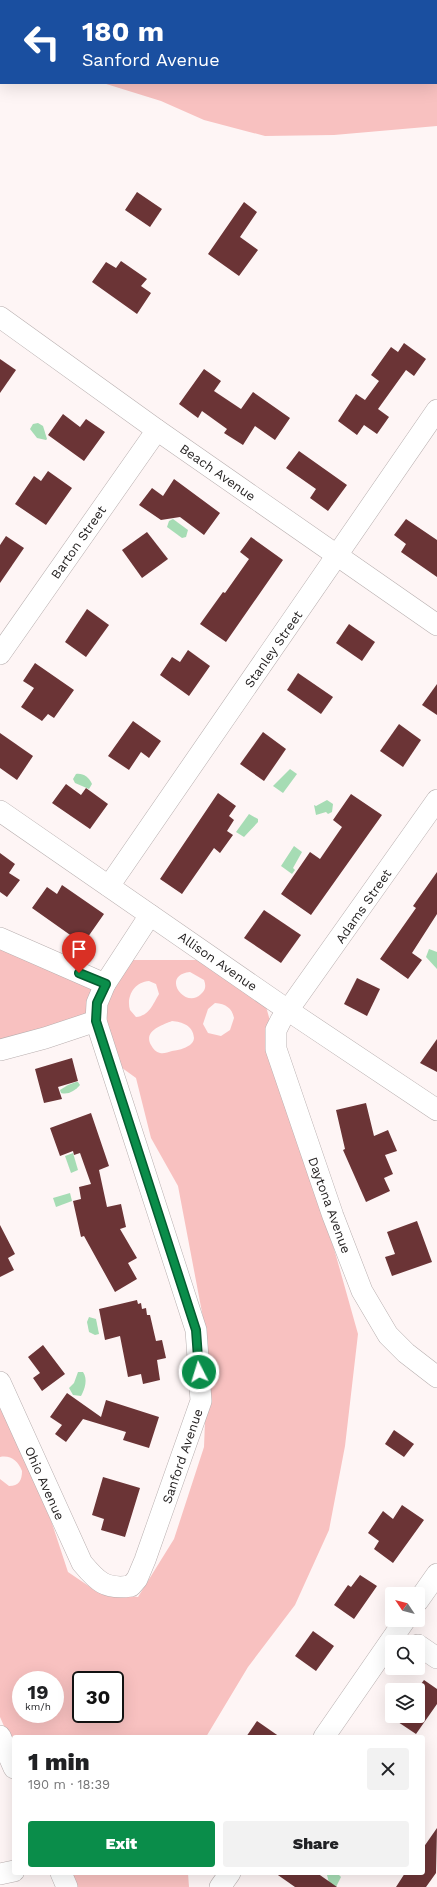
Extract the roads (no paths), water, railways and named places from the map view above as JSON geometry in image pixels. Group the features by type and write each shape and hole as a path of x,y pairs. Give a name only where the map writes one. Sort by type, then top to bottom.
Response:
{"street":[{"name":"Beach Avenue","path":"0,317 157,430 437,625"},
{"name":"Stanley Street","path":"110,886 437,410"},
{"name":"Barton Street","path":"0,654 157,430"},
{"name":"Adams Street","path":"289,1011 437,800"},
{"name":"Allison Avenue","path":"0,811 289,1011 437,1110"},
{"path":"0,938 106,984 150,915"},
{"name":"Sanford Avenue","path":"96,1580 109,1586 122,1588 131,1586 137,1579 202,1401 196,1330 96,1021 97,1003 106,984"},
{"name":"Daytona Avenue","path":"289,1011 281,1020 276,1030 276,1049 333,1216 362,1291 388,1335 406,1353 437,1377"},
{"path":"0,1050 45,1038 96,1021"},
{"name":"Ohio Avenue","path":"0,1382 82,1563 96,1580"},
{"path":"425,1591 437,1574"},
{"path":"326,1735 406,1631"},
{"path":"425,1649 437,1658"},
{"path":"0,1736 12,1763"},
{"path":"0,1874 12,1871"},
{"path":"62,1875 68,1887"},
{"path":"220,1887 229,1875"}]}
